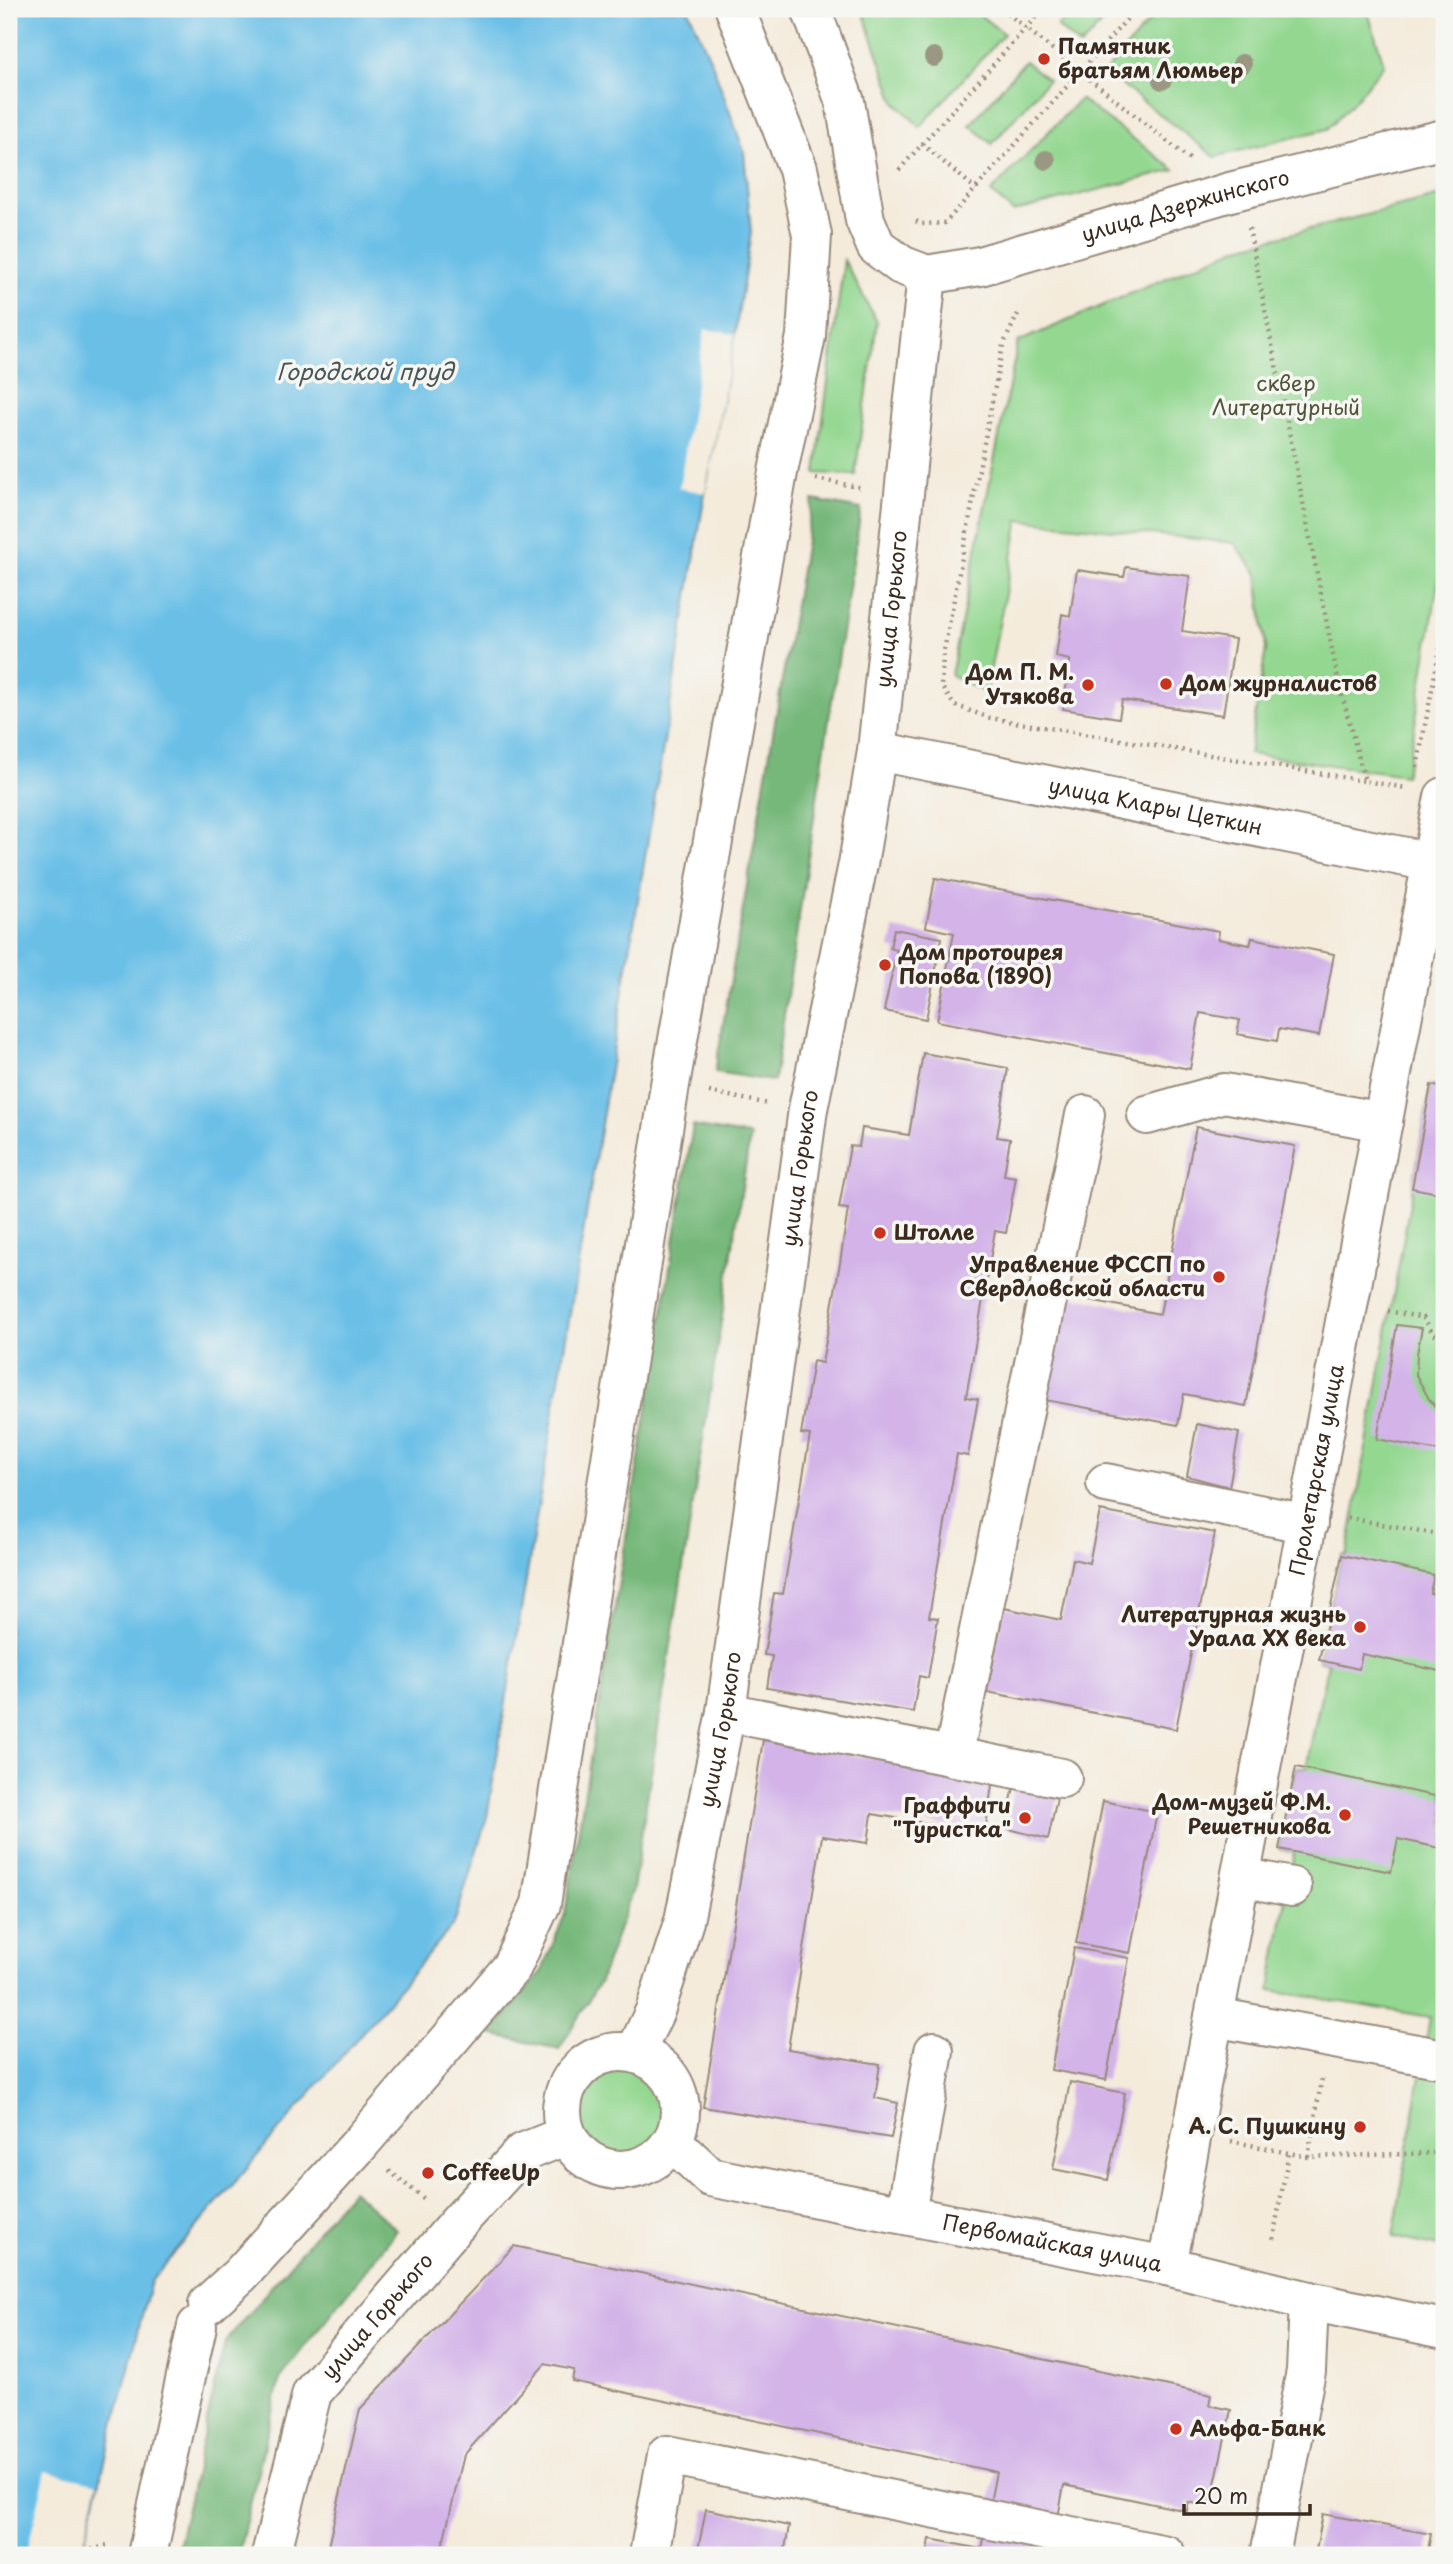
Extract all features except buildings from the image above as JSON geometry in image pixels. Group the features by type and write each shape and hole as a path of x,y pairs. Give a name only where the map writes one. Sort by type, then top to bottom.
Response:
{"street":[{"path":"131,2549 202,2315 358,2146 512,1967 541,1904 670,1085 778,472 806,336 812,234 798,169 735,9"},
{"path":"810,9 845,102 865,220 876,246 901,265 927,275"},
{"name":"улица Дзержинского","path":"927,275 980,266 1230,192 1444,139"},
{"name":"улица Горького","path":"635,2053 655,2011 684,1921 726,1712 808,1109 858,864 877,751 927,275"},
{"name":"улица Клары Цеткин","path":"877,751 1431,862"},
{"name":"Пролетарская улица","path":"1167,2266 1241,1877 1324,1520 1383,1122 1431,862 1424,788"},
{"path":"1147,1115 1224,1093 1383,1122"},
{"path":"953,1757 1085,1115"},
{"path":"1106,1483 1324,1520"},
{"path":"726,1712 1062,1778"},
{"path":"1241,1877 1292,1887"},
{"path":"1214,2017 1444,2059"},
{"path":"906,2214 934,2051"},
{"path":"617,2052 635,2053 666,2072 676,2088 680,2106 679,2124 672,2141 660,2155 645,2165 618,2169 592,2162 577,2150 567,2135 562,2117 563,2098 570,2080 582,2066 598,2056 617,2052"},
{"name":"улица Горького","path":"271,2555 312,2393 456,2225 522,2153 567,2135"},
{"name":"Первомайская улица","path":"672,2141 710,2177 1167,2266 1309,2301 1444,2329"},
{"path":"1270,2555 1306,2371 1309,2301"},
{"path":"649,2555 667,2455 1166,2555"}],"path":[{"path":"1002,9 1201,168"},
{"path":"891,178 1043,9"},
{"path":"910,218 922,225 945,223 1136,9"},
{"path":"922,144 976,189"},
{"path":"1249,227 1338,680 1365,781"},
{"path":"1018,314 1003,345 943,656 941,685 954,705 990,718 1365,781 1424,788 1444,627"},
{"path":"778,472 867,489"},
{"path":"670,1085 808,1109"},
{"path":"1379,1309 1424,1318 1433,1334 1444,1341"},
{"path":"1324,1520 1444,1535"},
{"path":"1308,2157 1329,2038"},
{"path":"1244,2144 1308,2157 1433,2153 1444,2142"},
{"path":"358,2146 456,2225"},
{"path":"1273,2239 1289,2153"},
{"path":"64,2555 131,2549"}],"green space":[{"path":"862,9 972,9 1004,34 920,127 895,102"},
{"path":"1073,9 1115,9 1080,47 1057,26"},
{"path":"1160,9 1367,9 1384,64 1357,98 1327,129 1215,157 1105,72"},
{"path":"1025,61 1048,80 992,144 970,125"},
{"path":"1080,99 1175,170 1013,212 991,192"},
{"name":"сквер Литературный","path":"1444,195 1444,546 1405,775 1249,754 1266,649 1257,574 1234,543 1019,520 986,693 951,675 1018,342 1239,247"},
{"path":"844,260 877,322 855,475 816,473"},
{"path":"813,500 861,509 774,1081 715,1072"},
{"path":"1431,1085 1444,1088 1444,2248 1393,2237 1430,2017 1270,1990 1294,1852 1279,1849 1296,1767 1306,1768 1328,1663 1319,1660 1342,1555 1347,1555"},
{"path":"693,1126 750,1136 633,1889 600,1981 559,2049 490,2034 542,1971 565,1914"},
{"path":"623,2064 641,2067 656,2078 667,2093 670,2111 667,2129 656,2144 641,2155 623,2158 605,2155 590,2144 579,2129 576,2111 579,2093 590,2078 605,2067"},
{"path":"352,2190 397,2230 280,2379 238,2555 176,2555 225,2342"}],"water":[{"name":"Городской пруд","path":"9,9 688,9 712,63 744,151 751,233 705,493 487,1817 454,1924 151,2281 81,2555 9,2555"}],"pier":[{"path":"705,329 735,334 705,493 679,488"},
{"path":"46,2471 98,2483 81,2555 26,2555"}],"place":[{"name":"Памятник братьям Люмьер","path":"1044,59"},
{"name":"Дом журналистов","path":"1166,684"},
{"name":"Дом П. М. Утякова","path":"1088,685"},
{"name":"Дом протоирея Попова (1890)","path":"885,965"},
{"name":"Штолле","path":"880,1233"},
{"name":"Управление ФССП по Свердловской области","path":"1219,1277"},
{"name":"Литературная жизнь Урала XX века","path":"1360,1627"},
{"name":"Дом-музей Ф.М. Решетникова","path":"1345,1815"},
{"name":"Граффити \"Туристка\"","path":"1025,1818"},
{"name":"А. С. Пушкину","path":"1360,2127"},
{"name":"CoffeeUp","path":"428,2173"},
{"name":"Альфа-Банк","path":"1176,2429"}]}
